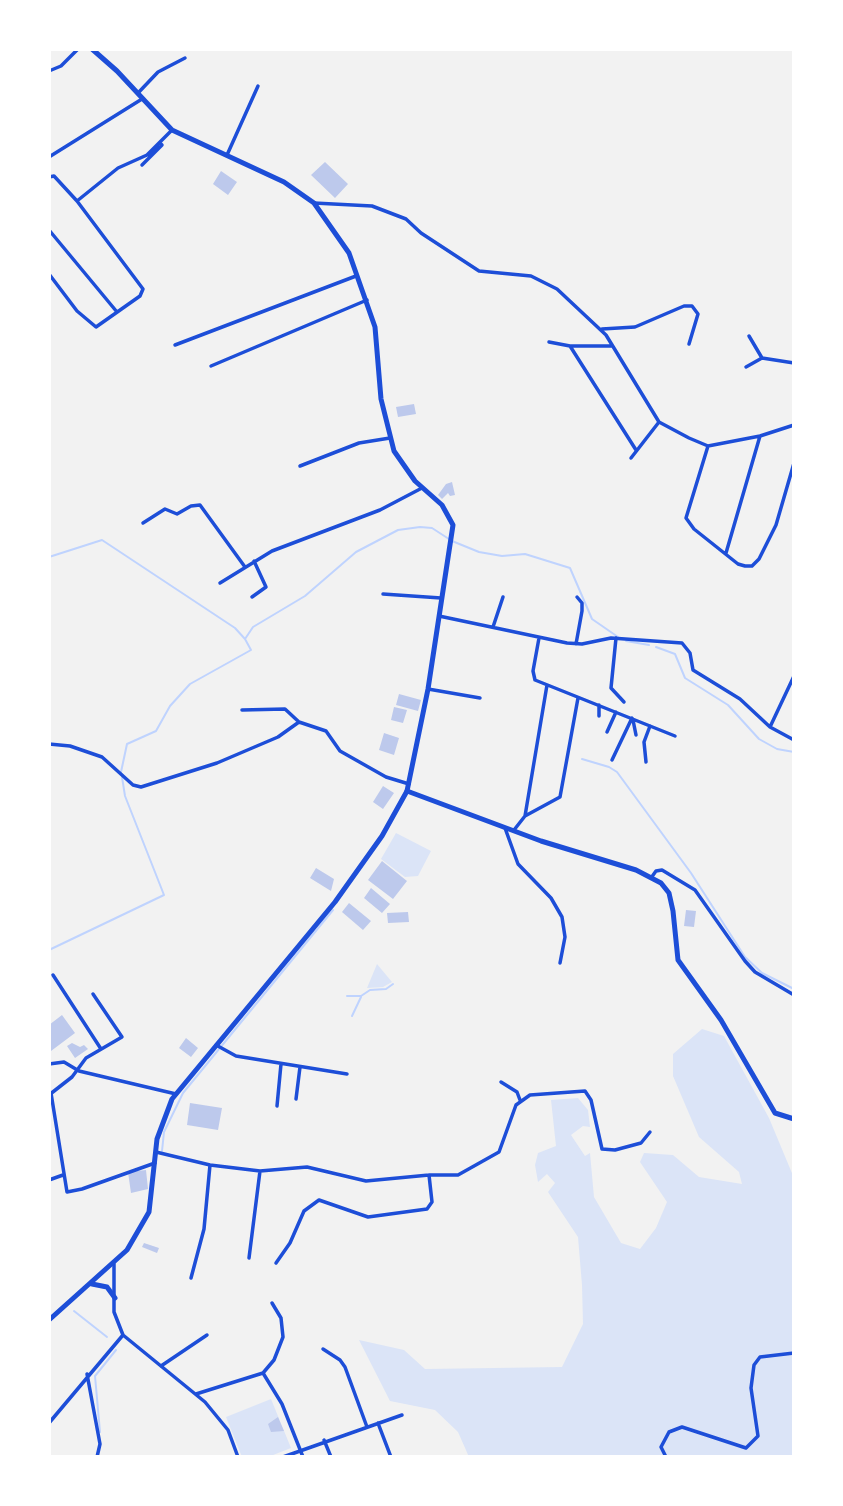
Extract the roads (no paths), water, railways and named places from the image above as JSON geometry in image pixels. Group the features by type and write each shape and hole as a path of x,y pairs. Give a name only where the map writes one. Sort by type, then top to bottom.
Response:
{"main road":[{"path":"49,1320 114,1265 127,1250 147,1217 159,1132 176,1094 219,1048 335,902 382,836 408,788 428,689 453,534 448,513 422,488 394,451 381,400 378,342 358,275 340,237 314,203 284,182 172,130 92,49"},
{"path":"408,788 514,830 651,877 661,883 669,893 678,960 721,1020 775,1113 794,1119"},
{"path":"92,1284 107,1287 115,1298"}],"street":[{"path":"49,71 61,66 78,49"},
{"path":"49,157 140,96 158,72 185,58"},
{"path":"227,155 258,86"},
{"path":"77,201 118,168 147,155 172,130"},
{"path":"142,165 162,145 160,143"},
{"path":"49,177 54,176 77,201 143,289 140,296 97,326 91,325 49,274"},
{"path":"314,203 372,206 406,219 421,233 479,271 531,276 556,289 601,329 659,422 708,446 760,436 794,425"},
{"path":"49,230 117,312"},
{"path":"176,345 358,275"},
{"path":"211,366 367,300"},
{"path":"601,329 635,327 684,306 692,306 698,314 689,344"},
{"path":"749,335 762,358"},
{"path":"550,342 570,346 611,345"},
{"path":"570,346 636,450"},
{"path":"746,367 762,358 794,363"},
{"path":"631,458 659,422"},
{"path":"726,553 760,436"},
{"path":"300,466 359,443 390,439"},
{"path":"708,446 686,518 694,529 745,566 752,566 759,559 776,525 794,463"},
{"path":"220,583 254,561 304,537 380,510 422,488"},
{"path":"143,523 165,509 177,514 191,506 200,505 245,567"},
{"path":"252,597 266,587 254,561"},
{"path":"383,594 441,598"},
{"path":"493,626 503,597"},
{"path":"576,644 582,611 577,597"},
{"path":"439,616 576,644 616,638 682,643 690,653 693,670 740,699 770,727 794,740"},
{"path":"538,638 533,675 547,685 675,736"},
{"path":"616,638 611,688 624,702"},
{"path":"770,727 794,676"},
{"path":"525,816 547,685"},
{"path":"428,689 480,698"},
{"path":"514,830 525,816 558,799 568,759 578,697"},
{"path":"599,705 599,716"},
{"path":"242,710 282,708 299,722 324,730 340,751 408,788"},
{"path":"607,732 615,712"},
{"path":"632,718 636,735"},
{"path":"612,760 632,718"},
{"path":"49,744 70,746 102,757 133,785 141,787 217,763 278,737 299,722"},
{"path":"646,762 644,742 650,726"},
{"path":"505,825 518,864 551,898 562,917 565,937 560,964"},
{"path":"651,877 662,870 695,890 750,966 794,995"},
{"path":"53,975 101,1049"},
{"path":"93,994 123,1035 86,1058 79,1071 50,1094 68,1192 155,1163"},
{"path":"219,1048 281,1064 347,1074"},
{"path":"49,1064 64,1062 79,1071 176,1094"},
{"path":"277,1106 281,1064"},
{"path":"296,1098 300,1067"},
{"path":"500,1082 517,1092 520,1100"},
{"path":"156,1152 210,1166 260,1171 307,1167 376,1181 429,1175 458,1175 499,1152 520,1100 530,1095 583,1090 591,1100 602,1149 615,1150 641,1143 650,1132"},
{"path":"191,1278 204,1229 210,1166"},
{"path":"249,1258 260,1171"},
{"path":"49,1180 63,1175"},
{"path":"276,1263 290,1243 304,1212 319,1200 368,1217 423,1212 432,1202 429,1175"},
{"path":"114,1265 115,1322 123,1335 220,1417 238,1457"},
{"path":"196,1394 263,1373 279,1353 283,1337 281,1318 272,1303"},
{"path":"49,1423 123,1335"},
{"path":"161,1366 207,1335"},
{"path":"323,1349 340,1360 345,1367 367,1427"},
{"path":"666,1457 661,1447 668,1432 682,1427 746,1448 758,1436 751,1388 754,1365 760,1357 794,1353"},
{"path":"263,1373 282,1404 303,1457"},
{"path":"88,1374 100,1444 97,1457"},
{"path":"283,1457 324,1440 402,1415"},
{"path":"377,1423 391,1457"},
{"path":"324,1440 331,1457"}],"waterway":[{"path":"245,639 253,627 305,596 356,552 398,530 420,527 432,528 452,541 479,552 502,556 525,554 570,568 592,619 618,637"},
{"path":"49,557 102,540 235,628 251,650 190,684 170,706 156,731 127,744 121,772"},
{"path":"626,641 649,645"},
{"path":"656,647 675,654 685,678 728,705 759,739 777,749 794,752"},
{"path":"582,759 617,772 691,873 745,957 762,973 794,989"},
{"path":"49,950 164,895 125,796 122,777"},
{"path":"162,1151 164,1132 183,1093 333,910"},
{"path":"347,996 361,996 370,990 386,989 393,984"},
{"path":"352,1016 361,997"},
{"path":"74,1311 107,1337"},
{"path":"100,1432 95,1376 116,1350"}]}
